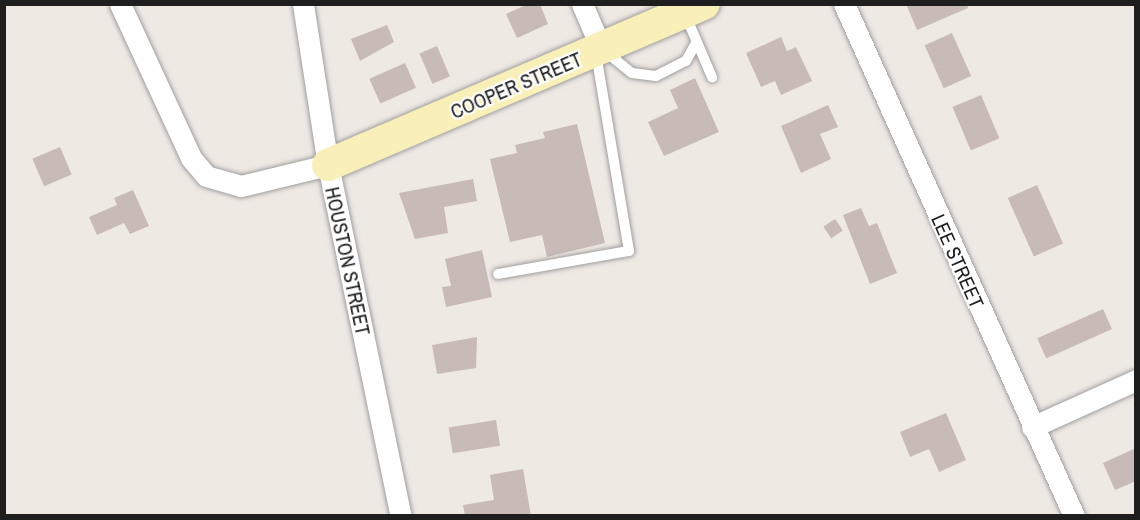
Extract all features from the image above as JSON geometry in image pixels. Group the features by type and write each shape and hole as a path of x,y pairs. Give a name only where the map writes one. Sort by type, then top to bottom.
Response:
{"street":[{"path":"120,4 191,158 206,176 241,186 328,165"},
{"name":"HOUSTON STREET","path":"303,4 328,165 402,516"},
{"path":"582,4 598,49"},
{"name":"LEE STREET","path":"844,4 1032,427 1074,516"},
{"name":"COOPER STREET","path":"328,165 694,9"},
{"path":"1032,427 1136,380"}],"lane":[{"path":"694,9 696,43 711,77"},
{"path":"598,49 632,73 656,76 686,61 696,43"},
{"path":"498,274 629,251 598,49"}],"building":[{"path":"528,4 540,4 548,24 517,38 506,14"},
{"path":"906,4 967,4 968,8 917,30"},
{"path":"387,25 394,42 360,61 351,39"},
{"path":"952,33 971,76 944,88 925,45"},
{"path":"781,37 787,51 796,47 812,81 781,95 775,81 761,87 746,53"},
{"path":"437,46 450,76 432,84 420,53"},
{"path":"405,63 416,88 380,104 369,79"},
{"path":"695,78 719,132 664,156 648,122 678,108 670,90"},
{"path":"981,95 999,138 971,150 952,107"},
{"path":"828,105 838,127 820,134 831,159 801,173 781,126"},
{"path":"577,124 605,243 547,257 542,235 510,242 490,159 517,153 515,145 545,138 543,132"},
{"path":"60,147 72,175 44,186 32,159"},
{"path":"473,179 477,201 444,207 448,233 415,239 399,193"},
{"path":"1037,185 1063,243 1034,256 1008,198"},
{"path":"133,190 149,226 130,234 124,223 97,235 89,217 117,205 114,198"},
{"path":"861,208 869,226 877,223 897,273 870,284 843,215"},
{"path":"835,219 843,231 831,238 823,227"},
{"path":"482,250 492,297 446,307 442,287 451,286 445,259"},
{"path":"1103,309 1112,329 1046,358 1037,338"},
{"path":"477,337 476,368 437,374 432,345"},
{"path":"946,413 966,460 939,472 929,449 910,457 900,432"},
{"path":"496,420 500,446 453,453 449,428"},
{"path":"1136,448 1136,481 1115,490 1103,463"},
{"path":"523,469 531,516 465,516 463,505 494,500 490,475"}]}
